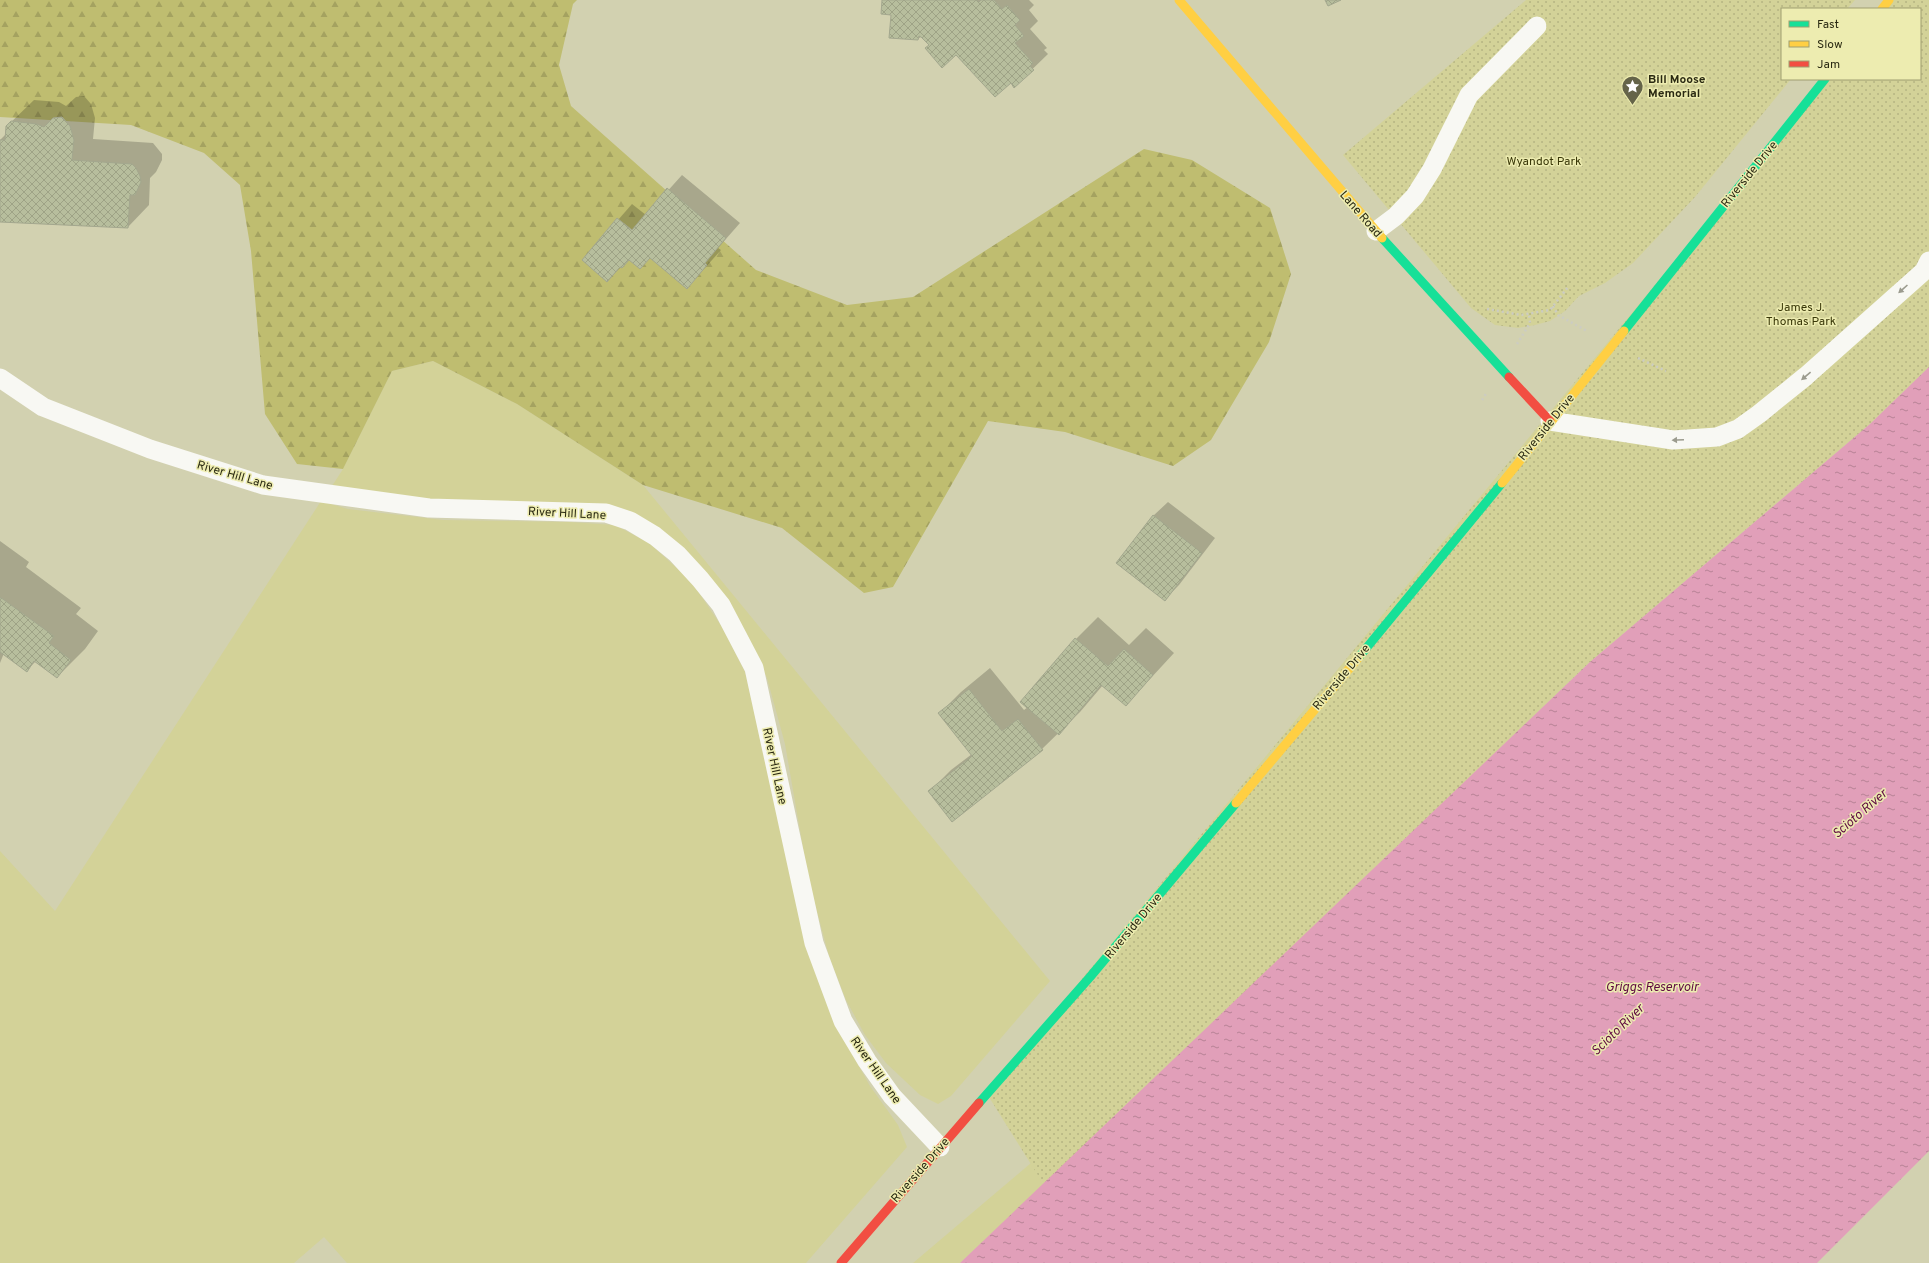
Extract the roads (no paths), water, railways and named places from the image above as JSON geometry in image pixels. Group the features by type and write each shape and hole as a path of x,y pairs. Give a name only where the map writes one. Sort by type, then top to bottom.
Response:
{"main road":[{"name":"Lane Road","path":"1179,0 1376,231 1550,421"},
{"path":"1883,8 1889,0"},
{"name":"Riverside Drive","path":"841,1263 940,1147 1090,977 1381,630 1824,80"}],"lane":[{"path":"1376,231 1396,216 1415,196 1432,169 1469,95 1538,26"},
{"path":"1550,421 1672,440 1717,437 1738,429 1806,376 1924,271 1929,261"},
{"name":"River Hill Lane","path":"0,378 43,407 150,449 263,485 429,508 606,513 630,521 655,536 677,554 721,605 754,668 814,943 843,1021 867,1061 892,1096 940,1147"}],"water":[{"name":"Griggs Reservoir","path":"1929,367 1929,1151 1817,1263 960,1263 1590,662 1870,424"}],"place":[{"name":"Bill Moose Memorial","path":"1633,106"}],"park label":[{"name":"Wyandot Park","path":"1544,161"},
{"name":"James J. Thomas Park","path":"1801,314"}],"water label":[{"name":"Scioto River","path":"1859,813"},
{"name":"Scioto River","path":"1617,1029"}]}
